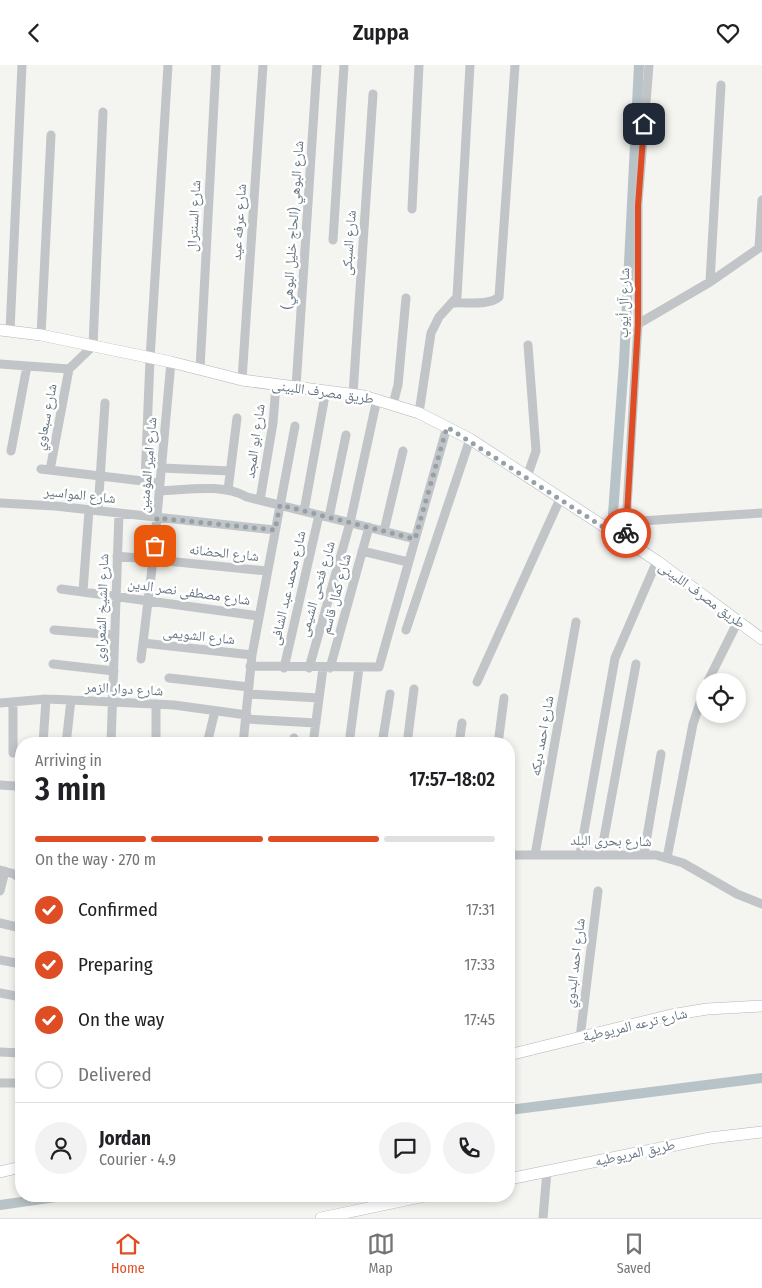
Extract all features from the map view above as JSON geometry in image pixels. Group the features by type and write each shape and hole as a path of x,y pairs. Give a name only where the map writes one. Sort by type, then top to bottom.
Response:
{"street":[{"path":"5,330 22,65"},
{"path":"145,481 150,359 168,65"},
{"name":"شارع السنترال","path":"200,369 216,65"},
{"name":"شارع عرفه عيد","path":"242,380 263,65"},
{"name":"شارع البوهي (الحاج خليل البوهي)","path":"296,387 317,65"},
{"path":"333,240 344,65"},
{"path":"412,209 419,65"},
{"path":"419,413 431,333 438,317 454,303 457,297 470,65"},
{"path":"454,303 482,302 495,300 499,297 515,65"},
{"name":"شارع آل أيوب","path":"625,541 638,324 638,203 649,65"},
{"path":"710,282 721,85"},
{"name":"شارع السبكى","path":"353,394 373,94"},
{"path":"0,364 69,369 93,346 103,112"},
{"path":"41,335 51,135"},
{"path":"638,324 710,282 761,247 762,200"},
{"path":"393,404 398,385 406,298"},
{"name":"طريق مصرف اللبينى","path":"5,330 41,335 171,362 242,380 353,394 377,399 419,413 470,439 657,561 762,639"},
{"path":"527,477 536,451 528,345"},
{"name":"شارع امير المؤمنين","path":"141,659 154,560 171,362"},
{"path":"12,451 27,366"},
{"name":"شارع سبعاوي","path":"69,369 45,469 100,476"},
{"name":"شارع ابو المجد","path":"260,500 273,423 276,385"},
{"path":"304,511 326,390"},
{"name":"شارع فتحى الشيمى","path":"309,668 350,523 377,399"},
{"path":"83,591 93,510 100,476 105,403"},
{"path":"228,490 237,418"},
{"name":"شارع مصطفى نصر الدين","path":"244,737 250,666 295,426"},
{"path":"250,666 284,668 379,667 447,427"},
{"path":"329,517 346,435"},
{"path":"406,629 470,439"},
{"path":"384,531 403,451"},
{"path":"162,469 230,471"},
{"path":"100,476 145,481 160,487 228,490 260,500 415,539"},
{"path":"477,682 560,499"},
{"name":"شارع المواسير","path":"0,503 93,510 275,530"},
{"name":"شارع الشيخ الشعراوى","path":"111,737 119,513"},
{"path":"626,521 762,513"},
{"name":"شارع محمد عبد الشافى","path":"284,668 319,515"},
{"name":"شارع كمال قاسم","path":"314,737 319,698 369,527"},
{"path":"362,551 408,562"},
{"name":"شارع الحضانه","path":"117,556 267,571"},
{"path":"580,854 617,649 657,561"},
{"name":"شارع مصطفى نصر الدين","path":"61,589 149,599 259,616"},
{"path":"712,673 738,621"},
{"name":"شارع احمد ديكه","path":"535,855 576,622"},
{"path":"54,630 115,635"},
{"name":"شارع الشويمى","path":"143,643 252,655"},
{"path":"53,664 114,671"},
{"path":"601,854 636,664"},
{"path":"351,737 359,668"},
{"path":"168,678 319,698"},
{"path":"408,737 414,689"},
{"path":"383,737 390,695"},
{"path":"499,737 504,698"},
{"path":"44,737 46,699"},
{"name":"شارع دوار الزمر","path":"0,703 46,699 156,704 215,711 246,717 316,723"},
{"path":"67,737 71,700"},
{"path":"13,703 13,753"},
{"path":"156,704 156,737"},
{"path":"209,737 215,711"},
{"path":"667,858 692,724 696,713"},
{"path":"460,737 462,723"},
{"path":"644,854 661,754"},
{"path":"0,785 15,786"},
{"name":"شارع بحرى البلد","path":"515,855 644,854 667,858 697,870 737,895 762,904"},
{"path":"0,891 2,871 15,876"},
{"name":"شارع احمد البدوي","path":"580,1038 598,891"},
{"path":"0,923 15,927"},
{"path":"0,960 15,963"},
{"path":"0,993 15,996"},
{"name":"شارع ترعه المريوطية","path":"515,1054 688,1012 762,1006"},
{"path":"0,1052 15,1053"},
{"path":"0,1083 15,1083"},
{"name":"طريق المريوطيه","path":"515,1178 710,1138 762,1132"},
{"path":"0,1171 15,1168"},
{"path":"543,1218 547,1171"},
{"path":"321,1218 397,1202"}],"waterway":[{"path":"613,514 624,362 639,65"},
{"path":"515,1109 762,1078"},
{"path":"0,1205 21,1202"}],"way so far":[{"path":"155,546 157,518 275,530 280,505 415,539 447,427 470,439 625,541 626,533"}],"route":[{"path":"626,533 638,324 638,206 644,124"}]}
